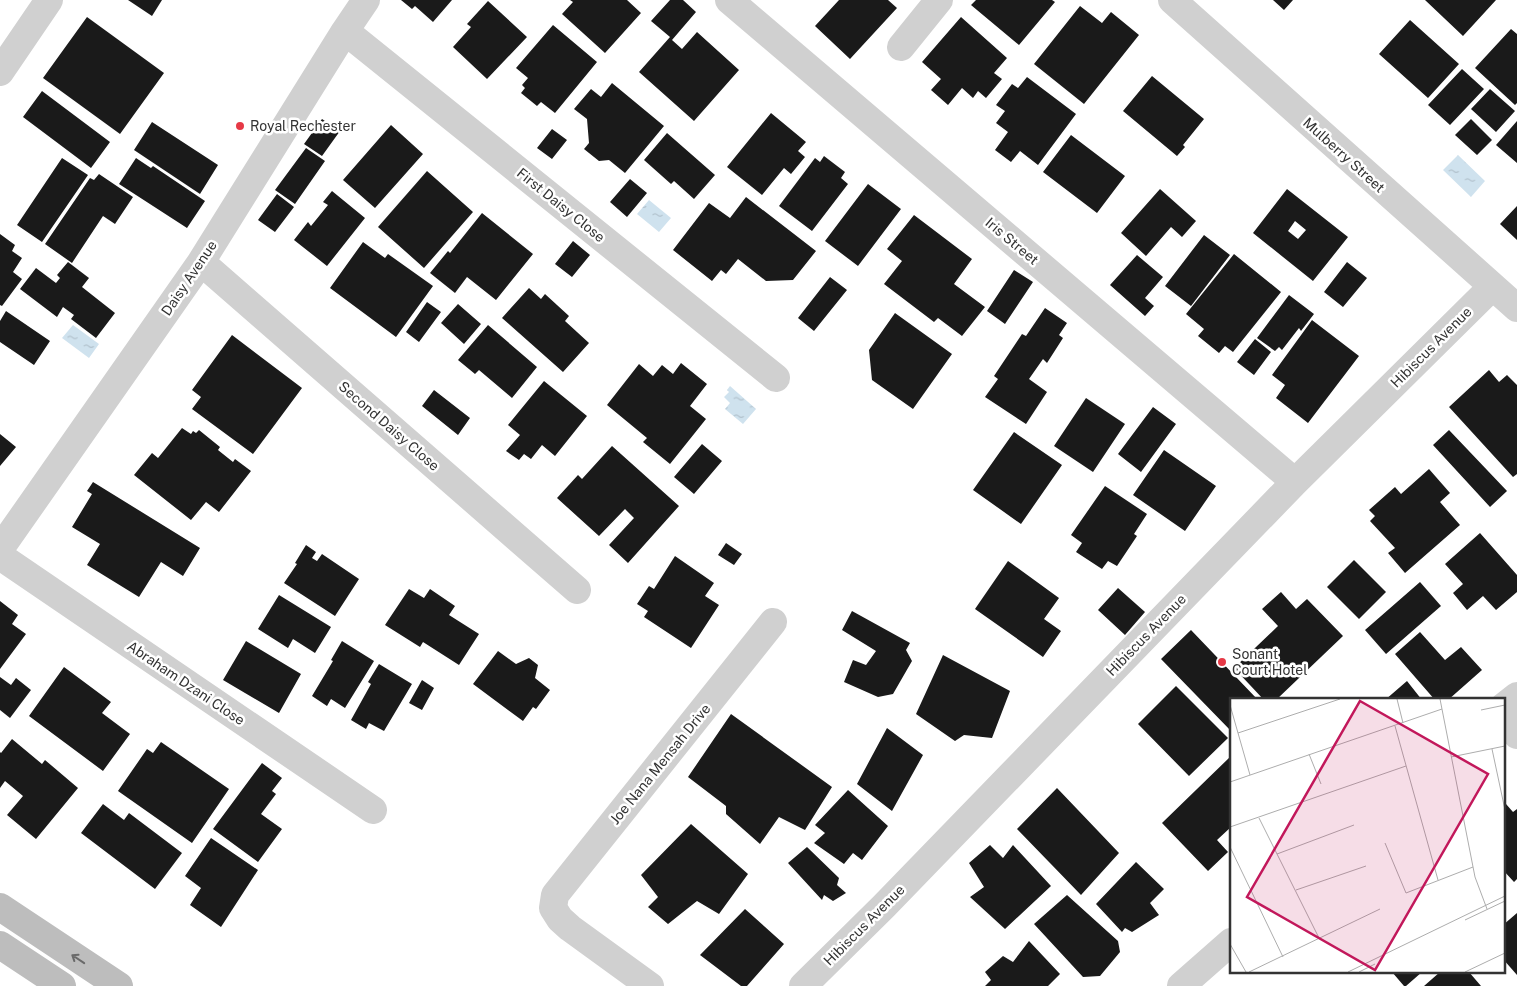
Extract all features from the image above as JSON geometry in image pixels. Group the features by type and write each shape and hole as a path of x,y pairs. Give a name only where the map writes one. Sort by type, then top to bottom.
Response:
{"main road":[{"path":"0,907 119,986"},
{"path":"0,946 62,986"}],"street":[{"path":"0,72 49,0"},
{"name":"Daisy Avenue","path":"0,549 200,262 366,0"},
{"name":"Iris Street","path":"730,0 1295,482"},
{"path":"901,47 939,0"},
{"name":"Mulberry Street","path":"1172,0 1517,308"},
{"name":"First Daisy Close","path":"346,31 776,378"},
{"name":"Second Daisy Close","path":"200,262 577,590"},
{"name":"Hibiscus Avenue","path":"803,986 884,906 1295,482 1492,287"},
{"name":"Abraham Dzani Close","path":"0,556 373,810"},
{"name":"Joe Nana Mensah Drive","path":"650,986 560,919 552,908 555,895 773,622"},
{"path":"1504,706 1517,696"},
{"path":"1504,720 1517,735"},
{"path":"1181,986 1230,943"}],"water":[{"path":"1458,155 1485,181 1471,197 1443,170"},
{"path":"649,200 671,218 659,232 637,214"},
{"path":"73,325 99,344 89,358 62,338"},
{"path":"730,386 756,409 743,424 725,409 730,403 724,397 729,392 727,390"}],"building":[{"path":"128,0 162,0 152,16"},
{"path":"401,0 452,0 433,22 415,6 412,9"},
{"path":"570,0 627,0 641,13 605,53 562,14 573,2"},
{"path":"670,0 683,0 696,12 672,40 682,49 697,32 739,70 694,121 639,72 670,37 651,21"},
{"path":"839,0 888,0 897,8 850,59 815,26"},
{"path":"976,0 1052,0 1055,2 1019,45 971,5"},
{"path":"1273,0 1293,0 1284,10"},
{"path":"1425,0 1496,0 1463,36"},
{"path":"488,1 527,37 487,79 453,47 471,27 467,24"},
{"path":"1080,6 1102,23 1111,12 1139,35 1084,104 1034,64"},
{"path":"87,17 164,73 120,134 43,78"},
{"path":"961,17 1007,58 994,73 1002,79 986,98 978,91 973,98 962,88 948,105 931,90 941,79 922,62"},
{"path":"1410,20 1459,64 1428,98 1379,54"},
{"path":"553,25 597,62 555,113 541,102 537,106 521,93 525,88 522,85 528,78 516,68"},
{"path":"1511,29 1517,34 1517,103 1515,105 1475,68"},
{"path":"1462,69 1484,89 1450,125 1428,105"},
{"path":"1152,76 1204,119 1183,145 1185,147 1177,156 1123,111"},
{"path":"1027,77 1076,114 1038,165 1020,151 1011,162 995,150 1008,132 996,123 1005,111 996,105 1012,84 1018,88"},
{"path":"612,83 664,126 625,173 609,160 599,161 584,149 589,143 587,119 574,109 591,89 601,97"},
{"path":"1490,89 1515,111 1496,132 1471,109"},
{"path":"42,91 110,142 91,168 23,117"},
{"path":"771,113 806,142 798,151 805,157 791,174 784,168 762,195 727,167"},
{"path":"322,119 340,131 322,156 304,144"},
{"path":"1471,119 1492,140 1477,155 1455,135"},
{"path":"1517,121 1517,163 1496,145"},
{"path":"152,122 218,165 200,194 134,150"},
{"path":"391,125 423,154 375,208 343,180"},
{"path":"552,129 567,140 552,159 537,148"},
{"path":"667,133 715,175 694,199 674,181 671,184 644,160"},
{"path":"1071,135 1125,176 1097,213 1043,172"},
{"path":"306,148 325,161 295,204 275,190"},
{"path":"824,156 845,172 841,178 848,184 812,231 779,206 815,158 820,162"},
{"path":"62,158 88,175 42,242 17,225"},
{"path":"136,158 151,168 153,166 205,201 187,228 119,184"},
{"path":"427,171 473,212 424,268 378,227"},
{"path":"99,174 133,197 115,224 103,216 72,263 45,244 90,178 94,180"},
{"path":"630,179 647,193 627,217 610,202"},
{"path":"868,184 901,209 858,266 825,241"},
{"path":"1160,189 1196,221 1182,237 1171,227 1146,256 1121,233"},
{"path":"1287,189 1348,237 1313,281 1253,233","holes":["1295,221 1306,230 1298,239 1288,231"]},
{"path":"332,191 365,218 327,266 294,240 308,222 311,226 328,205 323,202"},
{"path":"277,194 294,207 275,232 258,220"},
{"path":"746,197 816,251 793,280 766,281 738,259 726,274 721,270 712,281 673,250 709,203 730,218"},
{"path":"1517,206 1517,240 1500,224"},
{"path":"482,213 533,254 496,300 467,277 455,293 430,273 448,251 450,253"},
{"path":"914,215 972,259 954,284 985,307 962,336 938,318 934,322 884,284 902,261 887,249"},
{"path":"0,234 15,245 12,251 22,258 13,272 22,279 2,306 0,305"},
{"path":"1204,235 1230,255 1191,306 1165,286"},
{"path":"573,241 590,255 572,277 555,264"},
{"path":"363,242 385,258 388,254 433,286 396,337 330,288"},
{"path":"1234,254 1281,292 1233,352 1225,346 1219,353 1198,336 1204,329 1186,314"},
{"path":"1137,255 1163,277 1145,298 1154,306 1145,316 1110,285"},
{"path":"68,262 89,278 82,287 115,313 96,338 71,319 74,315 63,307 57,317 20,289 36,268 56,283 60,278 57,275"},
{"path":"1347,262 1367,278 1343,307 1324,292"},
{"path":"1014,270 1033,282 1005,324 987,311"},
{"path":"830,277 847,290 814,331 798,318"},
{"path":"529,288 541,299 545,294 569,316 565,321 589,343 563,372 502,318"},
{"path":"1289,295 1314,314 1301,331 1299,328 1282,350 1279,347 1275,351 1257,338"},
{"path":"427,302 441,312 419,342 406,332"},
{"path":"458,304 481,324 464,344 441,323"},
{"path":"1045,308 1067,323 1059,335 1063,338 1047,363 1043,359 1029,379 1047,392 1026,424 985,397 998,379 994,376 1022,334 1026,336"},
{"path":"6,311 50,341 34,365 0,342 0,321"},
{"path":"895,313 952,354 913,409 872,380 869,350"},
{"path":"1312,320 1359,356 1308,423 1276,398 1285,385 1272,375"},
{"path":"488,325 537,367 512,398 479,370 475,374 458,360"},
{"path":"232,335 302,388 253,454 192,409 201,397 192,390"},
{"path":"1255,339 1271,352 1254,375 1237,362"},
{"path":"681,363 707,384 690,406 706,419 670,464 643,442 647,438 607,405 639,364 653,376 662,365 673,374"},
{"path":"1489,370 1499,382 1507,375 1517,385 1517,474 1513,477 1449,407"},
{"path":"544,381 587,416 555,456 542,445 531,459 524,454 519,460 506,451 520,435 508,425"},
{"path":"434,390 470,418 458,435 422,406"},
{"path":"1086,398 1125,424 1093,472 1054,446"},
{"path":"1153,407 1176,424 1141,472 1118,454"},
{"path":"182,428 191,434 193,431 196,433 199,430 220,447 218,450 233,462 235,459 251,471 219,512 206,502 191,520 134,475 152,453 158,458"},
{"path":"1449,430 1507,491 1490,507 1433,445"},
{"path":"1014,432 1062,465 1021,524 973,490"},
{"path":"0,434 16,447 0,466"},
{"path":"702,444 722,461 694,494 674,477"},
{"path":"612,446 679,506 628,563 609,545 634,518 625,509 599,536 557,498 578,475 582,479"},
{"path":"1164,450 1216,486 1185,531 1133,495"},
{"path":"1429,469 1450,493 1440,502 1460,525 1405,573 1388,553 1395,548 1370,521 1375,516 1369,510 1395,487 1401,494"},
{"path":"93,482 200,548 183,576 161,562 139,597 87,565 100,544 72,527 92,494 87,491"},
{"path":"1105,486 1147,514 1134,534 1137,536 1117,566 1108,561 1102,569 1076,552 1082,543 1071,535"},
{"path":"1480,533 1517,575 1517,592 1496,610 1483,596 1467,610 1453,593 1463,584 1445,564"},
{"path":"726,543 742,554 734,565 718,555"},
{"path":"306,545 316,552 312,558 317,561 322,554 359,579 335,616 284,583 297,564 295,563"},
{"path":"675,556 714,583 705,596 719,605 691,648 644,617 648,611 637,604 649,586 654,589"},
{"path":"1354,560 1386,592 1359,619 1327,587"},
{"path":"1008,561 1059,598 1044,619 1061,631 1043,657 975,609"},
{"path":"1420,582 1441,606 1386,654 1365,630"},
{"path":"1118,588 1145,612 1125,635 1098,610"},
{"path":"409,589 424,598 430,589 455,606 449,615 479,634 459,665 423,642 420,647 385,625"},
{"path":"1281,592 1296,609 1307,599 1343,636 1278,698 1262,698 1234,668 1278,626 1262,609"},
{"path":"279,595 331,627 315,653 293,639 288,648 258,629"},
{"path":"0,601 18,615 12,624 26,634 0,669"},
{"path":"852,611 910,643 906,650 912,661 893,694 878,697 844,682 853,660 866,665 876,651 842,630"},
{"path":"1191,630 1256,698 1230,698 1230,730 1161,659"},
{"path":"1420,632 1445,660 1461,647 1482,670 1450,698 1433,698 1395,654"},
{"path":"246,641 301,674 279,713 223,680"},
{"path":"342,641 374,661 345,708 331,699 327,706 312,696 333,661 331,660"},
{"path":"498,651 516,664 529,658 538,665 535,678 550,690 536,709 533,707 523,721 473,684"},
{"path":"943,655 1010,691 992,738 964,735 955,741 916,714"},
{"path":"379,664 412,684 384,731 369,723 366,729 351,720 371,684 368,682"},
{"path":"64,667 111,702 102,713 130,734 103,771 29,716"},
{"path":"0,677 11,685 16,678 31,690 10,718 0,710"},
{"path":"422,680 434,688 422,710 409,703"},
{"path":"1407,681 1420,698 1387,698"},
{"path":"1176,686 1228,738 1189,776 1138,724"},
{"path":"731,714 832,787 805,830 779,817 760,844 726,814 726,806 688,777"},
{"path":"887,728 923,755 892,811 857,784"},
{"path":"12,739 42,764 45,760 78,788 36,839 7,815 23,796 5,781 0,788 0,752"},
{"path":"161,742 229,789 192,843 118,791 147,749 153,753"},
{"path":"1230,757 1230,828 1217,840 1228,852 1208,871 1162,823"},
{"path":"262,763 282,778 272,791 276,794 261,814 282,829 258,862 213,829"},
{"path":"1057,788 1119,853 1081,895 1017,829"},
{"path":"848,790 888,826 862,860 853,853 844,864 814,843 825,833 815,825"},
{"path":"103,804 124,820 129,813 182,853 155,889 81,833"},
{"path":"1506,804 1513,812 1517,809 1517,879 1514,882 1504,871 1504,806"},
{"path":"691,824 748,874 719,914 697,901 668,924 648,907 658,897 641,875"},
{"path":"211,838 258,870 221,927 190,905 201,888 185,876"},
{"path":"990,845 1003,858 1013,845 1051,886 1005,929 970,897 984,887 969,863"},
{"path":"807,847 839,878 837,885 846,893 833,901 824,895 822,900 788,863"},
{"path":"1136,862 1164,889 1150,903 1159,915 1132,932 1125,928 1122,932 1096,904"},
{"path":"1067,895 1118,941 1120,952 1100,976 1083,977 1034,924"},
{"path":"745,909 784,944 747,986 741,986 700,955"},
{"path":"1517,913 1517,975 1504,960 1504,924"},
{"path":"1029,941 1060,974 1048,986 985,986 991,980 985,972 1003,956 1013,962"},
{"path":"1394,974 1420,974 1406,986"},
{"path":"1438,974 1471,974 1481,986 1424,986"}],"place":[{"name":"Royal Rechester","path":"240,126"},
{"name":"Sonant Court Hotel","path":"1222,662"}]}
